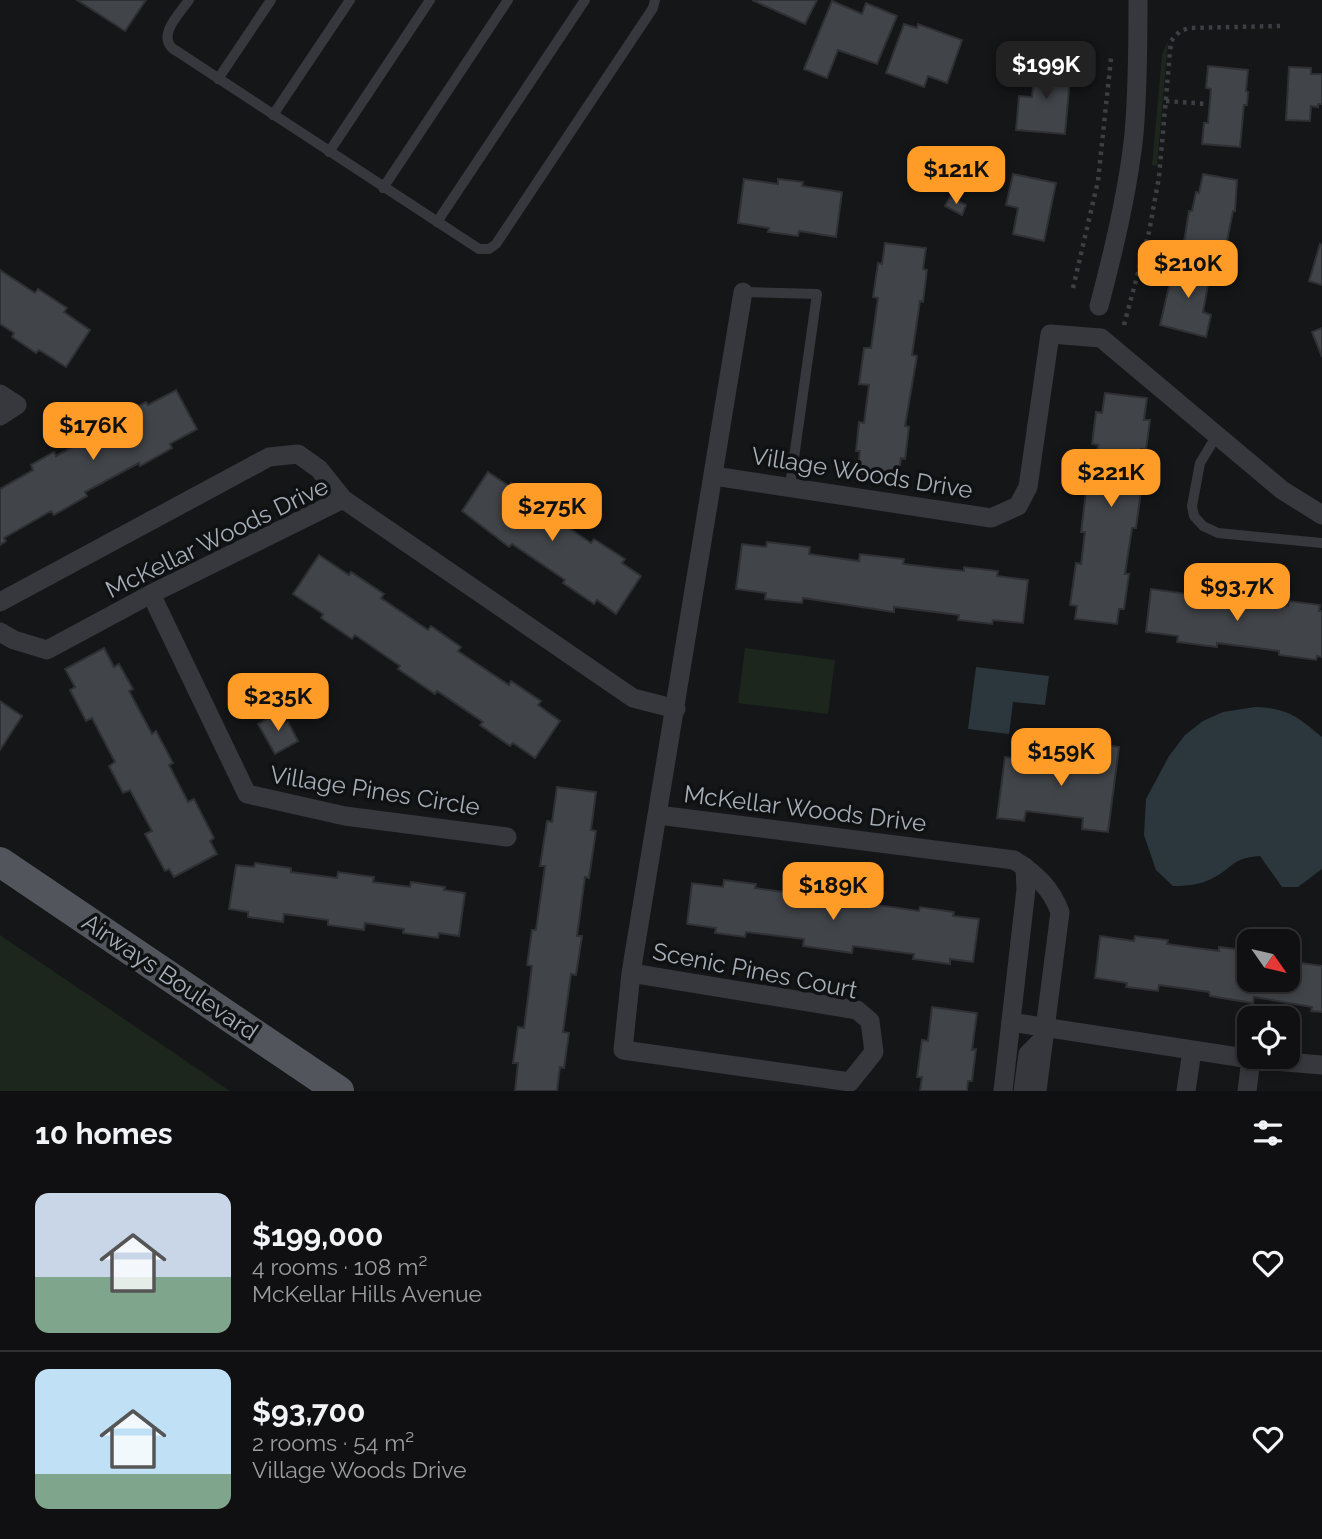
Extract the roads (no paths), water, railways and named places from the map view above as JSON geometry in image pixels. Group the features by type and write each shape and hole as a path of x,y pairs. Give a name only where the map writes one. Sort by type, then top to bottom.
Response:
{"main road":[{"name":"Airways Boulevard","path":"0,862 339,1091"}],"street":[{"path":"1099,306 1119,224 1134,135 1139,56 1138,0"},
{"path":"714,476 743,292"},
{"name":"Village Woods Drive","path":"676,709 714,476 991,518 1018,506 1028,487 1050,334 1101,338 1282,490 1322,515"},
{"path":"0,394 17,405 0,416"},
{"path":"0,602 269,457 298,454 319,468 343,499"},
{"name":"McKellar Woods Drive","path":"0,632 14,640 47,650 151,594 343,499 633,698 676,709 658,815 1014,860 1025,867 1053,894 1060,912 1037,1091"},
{"name":"Village Pines Circle","path":"151,594 247,794 345,816 507,837"},
{"name":"Scenic Pines Court","path":"631,973 857,1010 870,1021 874,1052 850,1082 624,1050 631,973 658,815"},
{"path":"1003,1091 1026,889 1025,867"},
{"path":"1011,1022 1044,1032 1237,1057"},
{"path":"1023,1091 1028,1054 1044,1032"},
{"path":"1186,1091 1192,1051"},
{"path":"1300,1063 1322,1065"},
{"path":"1247,1091 1250,1069"}],"lane":[{"path":"189,0 169,29 167,43 383,188 480,249 489,249 496,243 653,8 655,0"},
{"path":"218,79 271,0"},
{"path":"273,115 350,0"},
{"path":"329,152 430,0"},
{"path":"383,188 508,0"},
{"path":"437,222 585,0"},
{"path":"743,292 817,294 790,486"},
{"path":"1217,435 1200,463 1192,506 1194,516 1203,526 1218,533 1322,542"}]}
